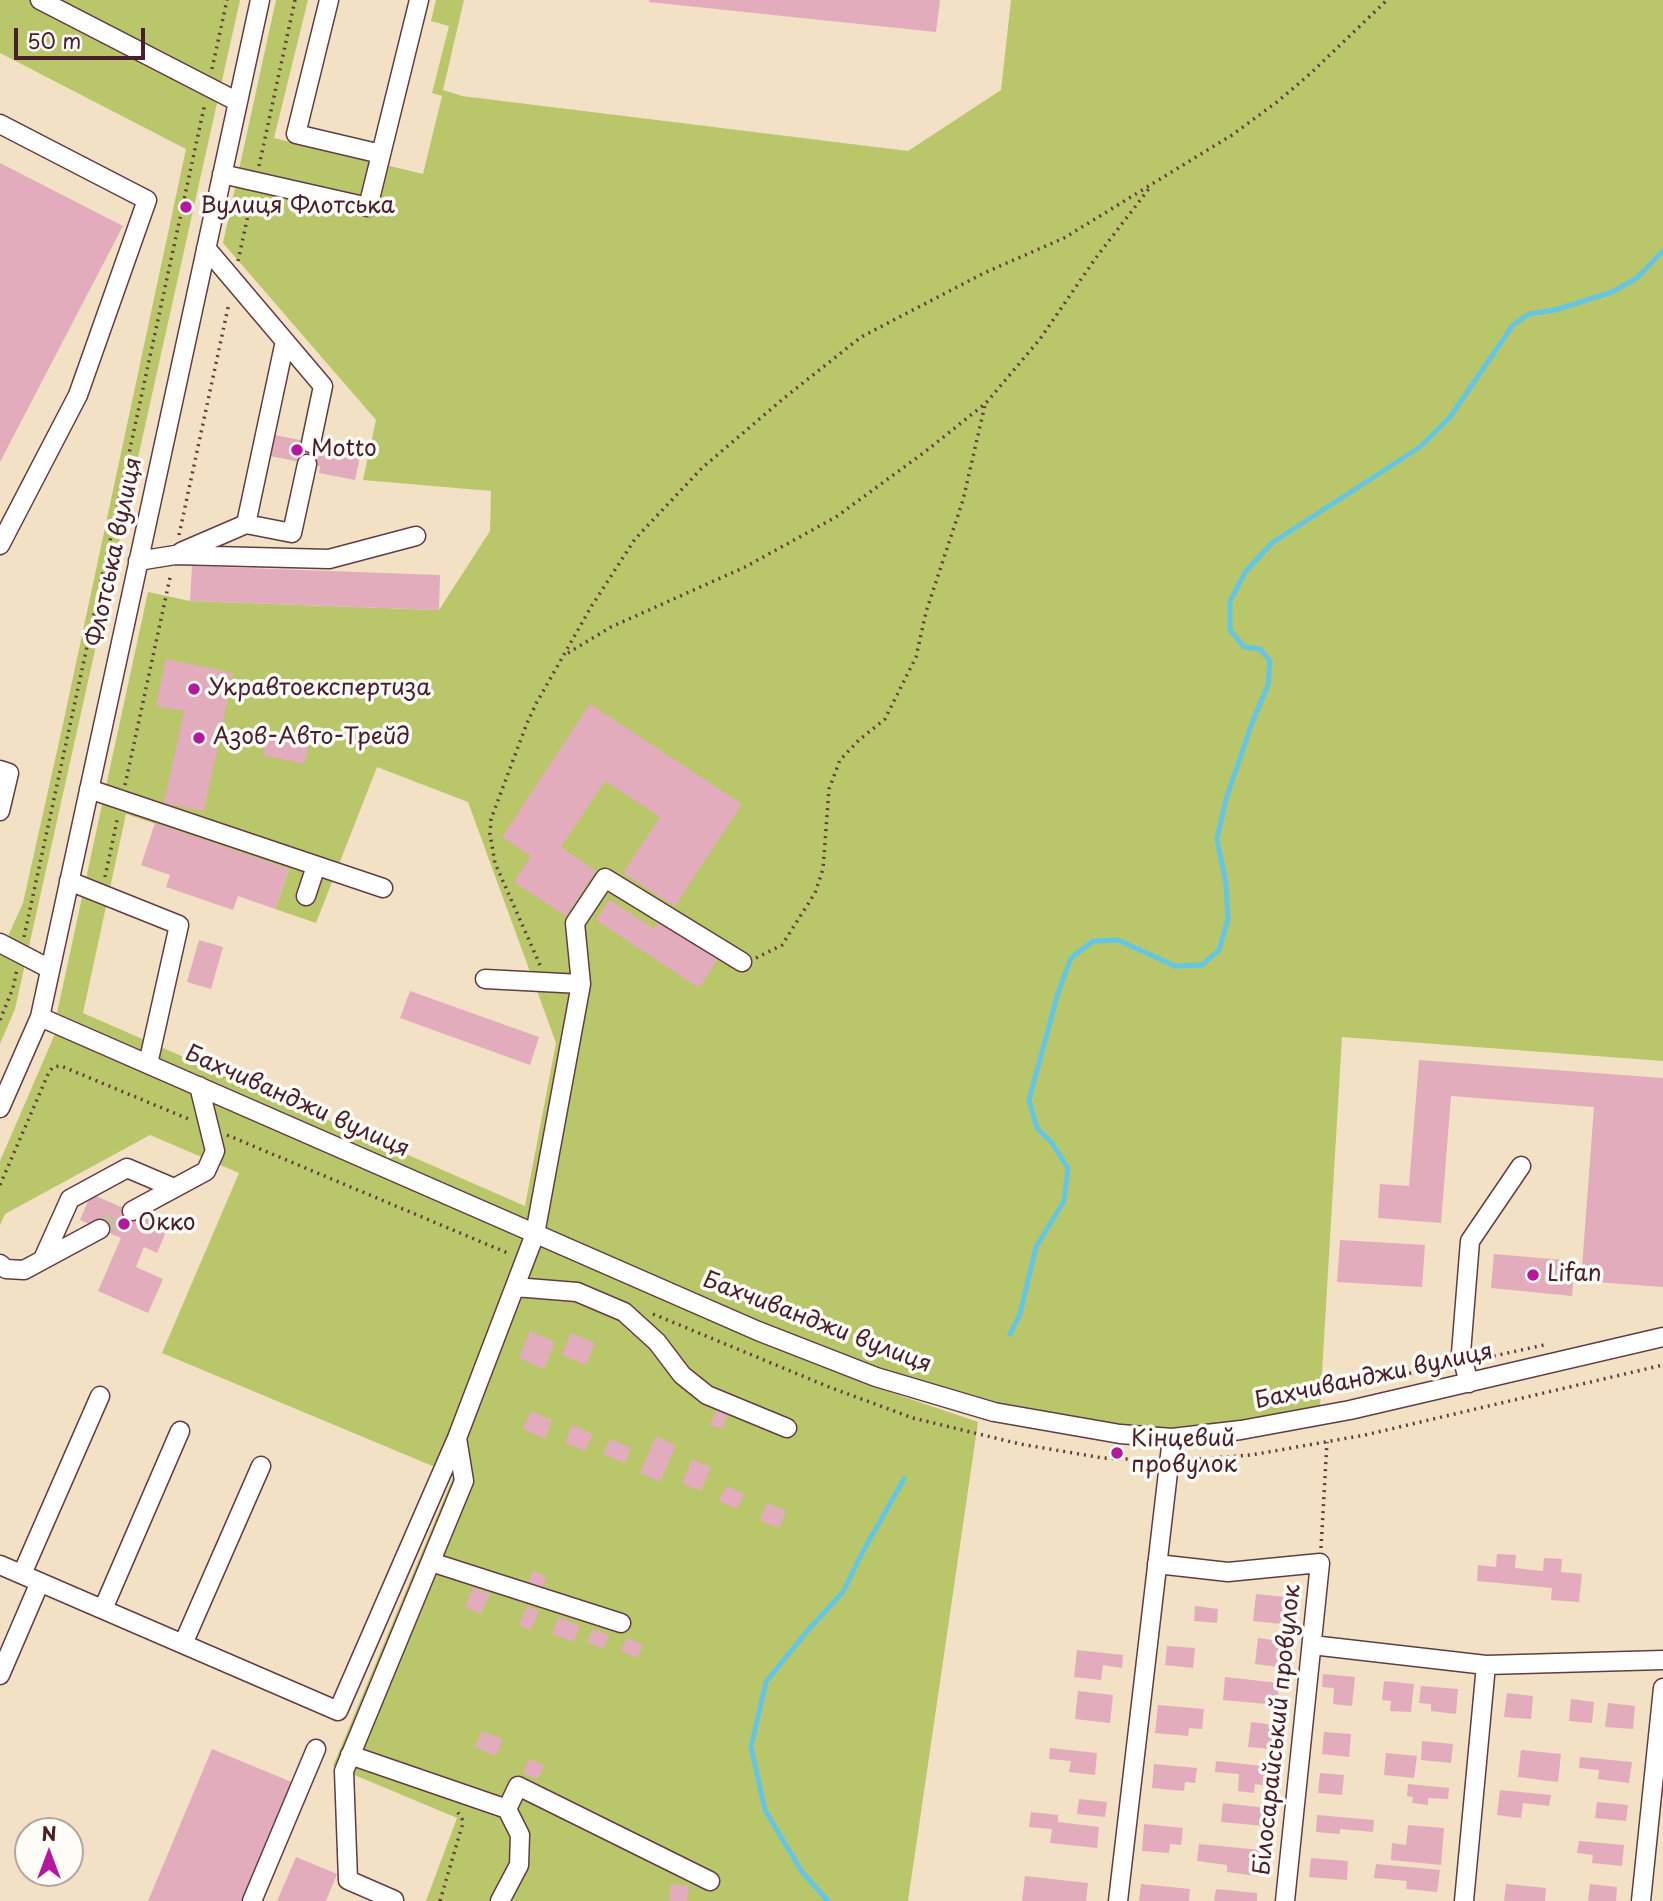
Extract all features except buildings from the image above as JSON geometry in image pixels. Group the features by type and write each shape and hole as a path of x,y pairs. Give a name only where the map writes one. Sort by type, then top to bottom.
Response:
{"street":[{"path":"40,0 238,102"},
{"name":"Флотська вулиця","path":"0,1108 40,1017 260,0"},
{"path":"329,0 296,134 381,154"},
{"path":"222,174 368,207 419,0"},
{"path":"0,124 147,200 78,395 0,545"},
{"path":"206,248 323,386 312,443"},
{"path":"246,524 285,341"},
{"path":"174,555 246,524 292,533 307,464"},
{"path":"138,561 174,555 329,559 416,536"},
{"path":"0,770 9,773 0,811"},
{"path":"89,789 383,888"},
{"path":"306,896 316,866"},
{"path":"0,1565 338,1711 457,1438 535,1234 581,984 575,923 605,878 742,962"},
{"path":"69,881 179,925 148,1064"},
{"path":"0,943 50,969"},
{"path":"485,979 581,984"},
{"name":"Бахчиванджи вулиця","path":"40,1017 758,1331 876,1377 995,1412 1118,1434 1172,1438 1241,1430 1336,1413 1663,1336"},
{"path":"132,1211 206,1171 215,1151 199,1086"},
{"path":"1469,1383 1461,1353 1470,1241 1521,1166"},
{"path":"43,1259 70,1199 127,1168 174,1188"},
{"path":"0,1264 6,1269 24,1270 100,1229"},
{"path":"515,1287 577,1292 624,1312 657,1342 682,1375 707,1395 787,1428"},
{"path":"22,1574 100,1396"},
{"path":"103,1609 180,1431"},
{"path":"394,1900 348,1880 344,1771 464,1481 457,1438"},
{"path":"1118,1901 1172,1438"},
{"path":"183,1644 261,1466"},
{"path":"430,1562 621,1623"},
{"path":"1157,1564 1228,1572 1320,1563"},
{"name":"Білосарайський провулок","path":"1285,1901 1320,1563"},
{"path":"0,1675 40,1582"},
{"path":"1312,1645 1486,1665 1663,1660"},
{"path":"1464,1901 1486,1665"},
{"path":"1641,1901 1663,1688"},
{"path":"252,1901 316,1749"},
{"path":"350,1755 506,1809 520,1835 519,1865 502,1900"},
{"path":"506,1809 518,1786 710,1881"}],"path":[{"path":"0,1020 13,988 227,0"},
{"path":"256,181 295,0"},
{"path":"548,983 495,863 490,834 491,819 527,723 591,607 635,539 702,468 861,337 985,273 1065,238 1232,135 1277,102 1348,40 1387,0"},
{"path":"565,655 611,627 745,567 836,517 986,403 1040,339 1095,259 1155,182"},
{"path":"742,962 766,954 782,944 816,893 824,869 829,789 840,760 885,719 916,657 926,612 963,500 986,403"},
{"path":"0,1185 49,1072 53,1067 61,1066 525,1260"},
{"path":"1375,1381 1448,1366"},
{"path":"1169,1460 1209,1460 1251,1455 1365,1435 1663,1366"},
{"path":"1320,1563 1327,1442"},
{"path":"440,1901 462,1826 462,1819 455,1809"}],"green space":[{"path":"0,0 240,0 15,1009 0,1044 0,954 23,903 186,149 0,53"},
{"path":"276,0 308,0 274,138 423,174 442,96 432,93 449,26 431,21 436,0 464,0 443,90 462,96 908,151 1001,90 1011,0 1663,0 1663,1061 1342,1037 1320,1406 1240,1421 1173,1428 1119,1425 997,1402 879,1368 759,1321 57,1013 148,592 190,601 439,610 490,531 491,491 363,480 376,420 223,243","holes":["377,767 468,802 556,1043 525,1206 83,1013 126,814 289,869 275,909 316,923"]},
{"path":"55,1034 752,1339 875,1387 978,1422 908,1901 426,1901 457,1818 333,1766 454,1475 162,1353 239,1173 150,1135 5,1214 0,1225 0,1161"}],"waterway":[{"path":"1010,1334 1020,1314 1036,1247 1064,1201 1068,1168 1052,1143 1037,1128 1029,1100 1058,993 1071,958 1093,941 1118,940 1175,966 1202,965 1219,950 1228,919 1226,884 1217,839 1226,799 1268,685 1270,661 1260,649 1244,647 1230,630 1230,601 1246,571 1272,543 1420,447 1450,417 1513,325 1529,314 1555,310 1612,292 1637,278 1663,251"},
{"path":"828,1901 802,1872 765,1810 751,1747 766,1682 843,1592 904,1479"}],"tunnel":[{"path":"100,1229 132,1211"}],"place":[{"name":"Вулиця Флотська","path":"186,207"},
{"name":"Motto","path":"297,450"},
{"name":"Укравтоекспертиза","path":"194,689"},
{"name":"Азов-Авто-Трейд","path":"199,738"},
{"name":"Окко","path":"124,1224"},
{"name":"Lifan","path":"1533,1275"},
{"name":"Кінцевий провулок","path":"1117,1453"}]}
